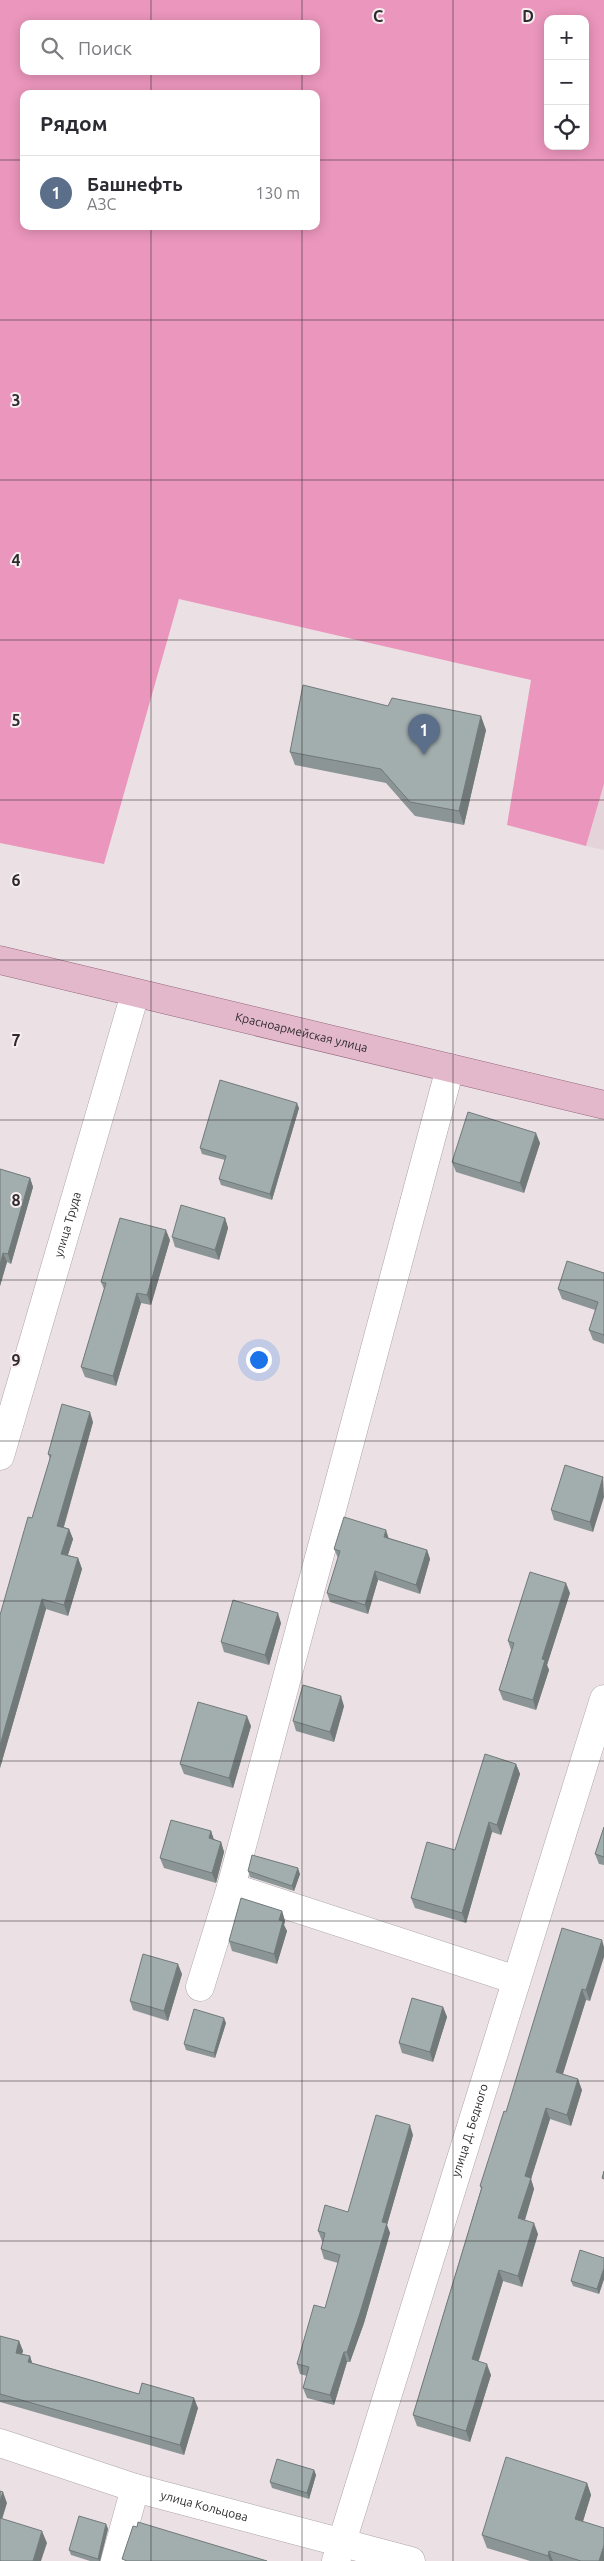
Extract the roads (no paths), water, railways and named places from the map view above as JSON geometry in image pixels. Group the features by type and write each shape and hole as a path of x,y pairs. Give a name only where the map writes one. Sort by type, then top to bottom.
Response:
{"main road":[{"name":"Красноармейская улица","path":"0,960 134,994 604,1105"}],"street":[{"name":"улица Труда","path":"0,1456 134,994"},
{"path":"200,1987 231,1887 450,1068"},
{"name":"улица Д. Бедного","path":"338,2551 604,1699"},
{"path":"231,1887 516,1980"},
{"name":"улица Кольцова","path":"0,2443 338,2551 411,2561"},
{"path":"114,2561 136,2488"}],"place":[{"name":"Башнефть","path":"424,755"}]}
